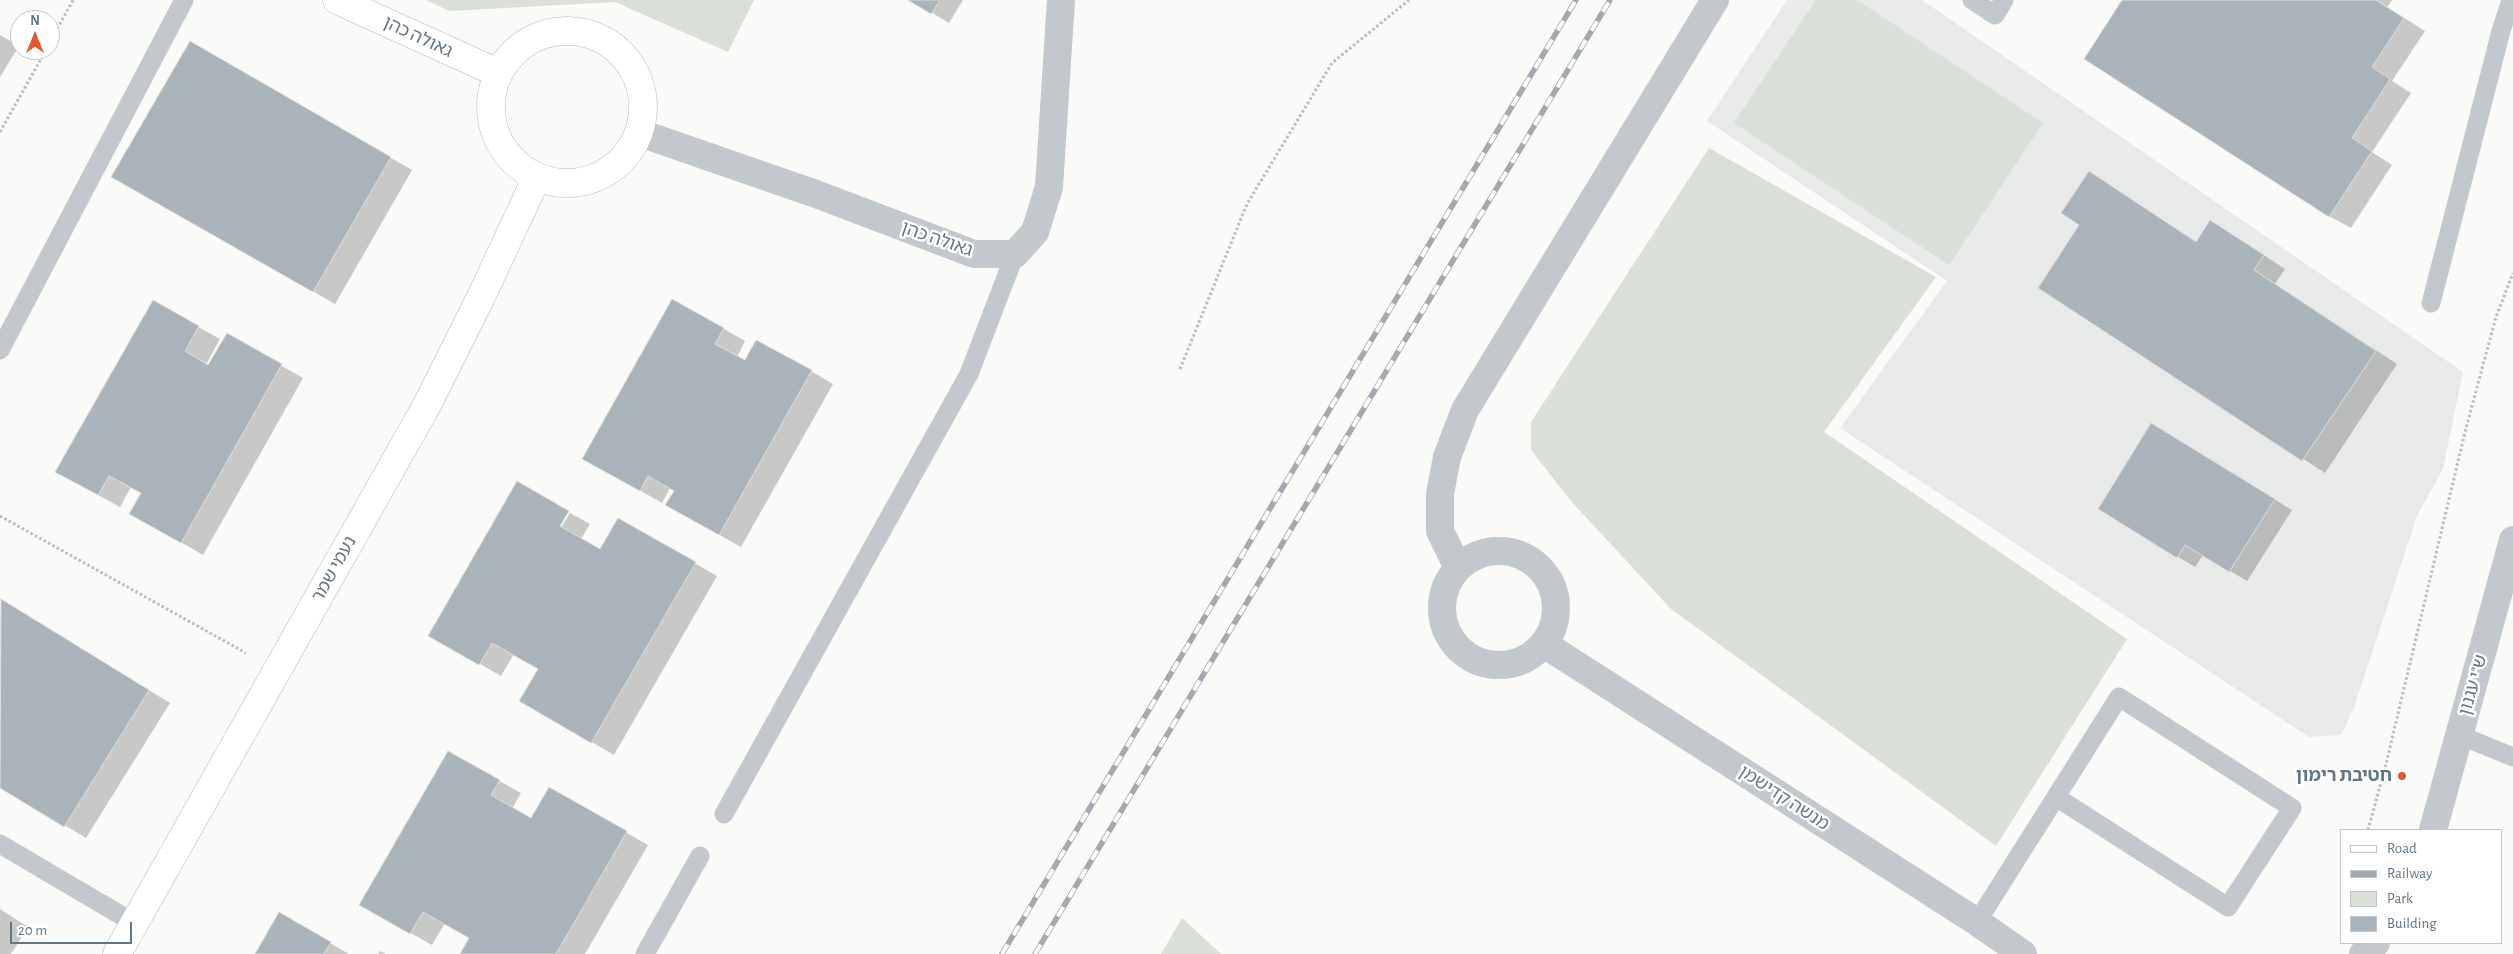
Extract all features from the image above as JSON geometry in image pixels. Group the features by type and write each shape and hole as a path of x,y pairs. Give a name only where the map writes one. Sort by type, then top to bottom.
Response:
{"street":[{"name":"גאולה כהן","path":"338,0 498,73"},
{"path":"1016,254 1036,232 1049,187 1061,0"},
{"path":"1458,568 1440,531 1440,494 1447,457 1465,410 1715,0"},
{"path":"558,31 584,32 608,42 627,59 640,82 644,107 640,133 627,155 609,171 586,181 561,183 537,177 516,164 501,145 492,121 491,97 498,73 513,54 534,38 558,31"},
{"name":"גאולה כהן","path":"640,133 816,194 974,254 1016,254"},
{"name":"נעמי שמר","path":"117,954 427,405 480,299 537,177"},
{"name":"ש\"י עגנון","path":"2433,829 2513,540"},
{"path":"1493,551 1512,553 1530,560 1544,572 1554,589 1556,608 1553,627 1544,644 1530,656 1513,664 1495,665 1477,660 1461,651 1450,637 1443,619 1442,601 1448,583 1458,568 1474,557 1493,551"},
{"name":"מנשה קדישמן","path":"1544,644 1977,922 2023,954"},
{"path":"2363,954 2375,944"}],"lane":[{"path":"0,350 184,0"},
{"path":"1972,0 1995,14 2004,0"},
{"path":"2431,303 2500,31 2511,0"},
{"path":"724,814 969,374 1016,254"},
{"path":"1977,922 2119,697 2292,808 2228,907 2056,798"},
{"path":"2459,735 2513,757"},
{"path":"0,844 134,923"},
{"path":"645,954 700,856"}],"path":[{"path":"60,24 73,0"},
{"path":"1180,369 1247,204 1332,63 1409,0"},
{"path":"0,132 40,60"},
{"path":"2368,829 2388,755 2466,428 2496,317 2513,273"},
{"path":"0,516 277,670"}],"shaded area":[{"path":"1787,0 1922,0 2463,372 2443,469 2417,516 2354,708 2341,735 2309,737 1840,428 1947,281 1707,121"}],"green space":[{"path":"426,0 754,0 728,52 615,2 449,11"},
{"path":"1816,0 1857,0 2043,123 1949,265 1734,123"},
{"path":"1709,148 1936,277 1824,432 2127,639 1996,846 1671,609 1570,500 1531,450 1531,422"},
{"path":"1182,918 1221,954 1161,954"}],"building":[{"path":"908,0 940,0 931,14"},
{"path":"2122,0 2376,0 2404,18 2372,67 2390,79 2352,138 2372,151 2329,217 2084,59"},
{"path":"190,41 391,157 313,292 111,177"},
{"path":"2089,171 2196,242 2210,220 2264,255 2254,270 2376,351 2302,461 2038,288 2079,225 2061,213"},
{"path":"672,299 724,328 715,344 745,360 756,340 812,370 719,535 665,505 674,491 648,476 640,491 582,459"},
{"path":"153,300 199,326 185,351 208,365 227,333 282,364 181,543 129,514 141,493 109,476 98,495 55,472"},
{"path":"2151,423 2275,499 2229,572 2185,545 2177,558 2098,509"},
{"path":"517,481 569,511 560,526 600,549 618,518 696,562 591,743 519,701 538,669 492,643 479,665 428,636"},
{"path":"1,599 149,690 64,827 0,788"},
{"path":"448,751 500,780 491,795 531,818 549,787 627,831 556,954 460,954 469,938 423,912 410,934 359,905"},
{"path":"279,912 331,942 324,954 255,954"}],"railway":[{"path":"1002,954 1576,0"},
{"path":"1035,954 1610,0"}],"place":[{"name":"חטיבת רימון","path":"2402,776"}]}
